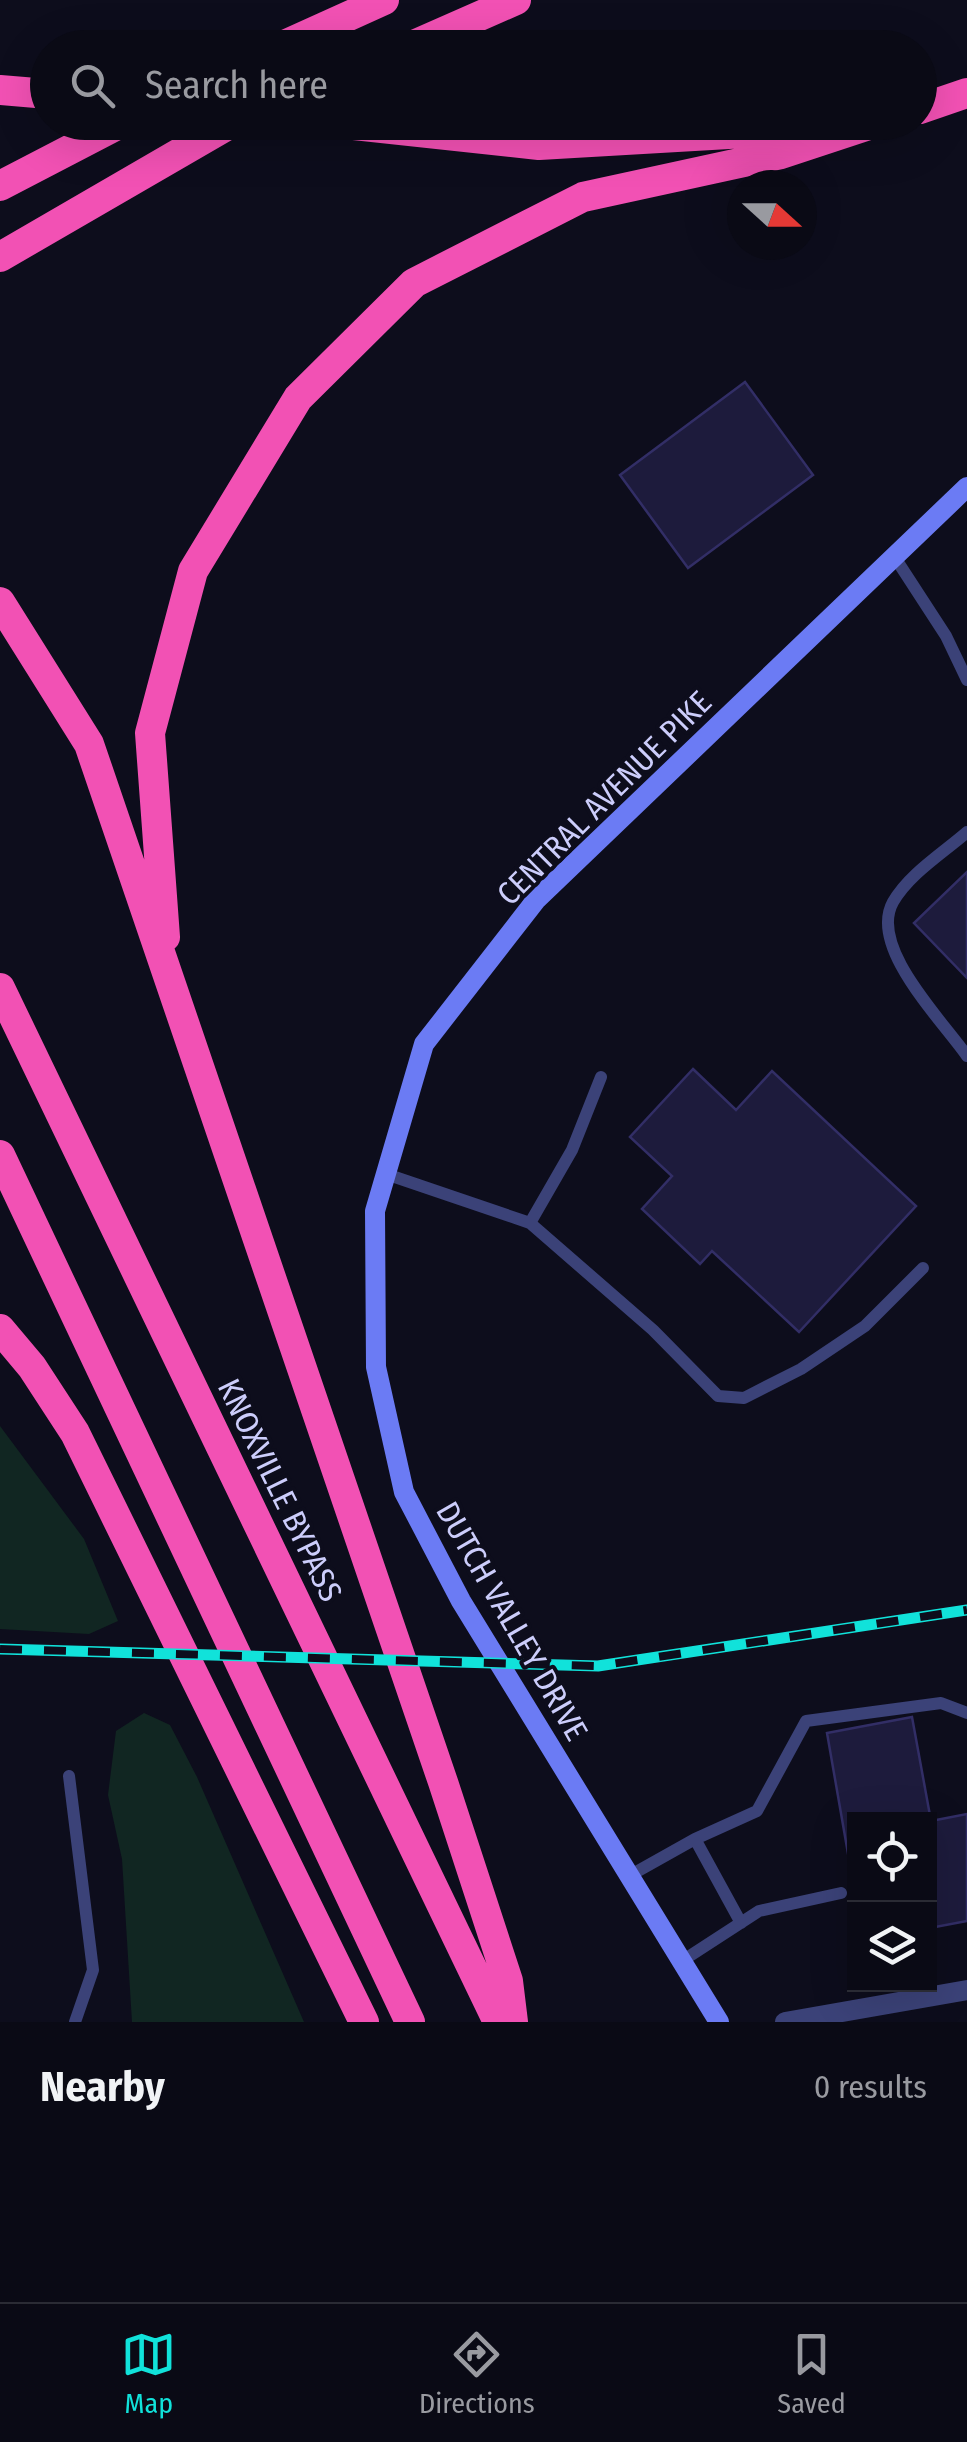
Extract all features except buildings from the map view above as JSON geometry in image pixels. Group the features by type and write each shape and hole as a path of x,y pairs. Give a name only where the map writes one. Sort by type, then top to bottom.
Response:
{"highway":[{"path":"318,30 384,0"},
{"path":"447,30 516,0"},
{"path":"0,90 30,92"},
{"path":"937,98 967,92"},
{"path":"937,103 967,92"},
{"path":"0,186 88,140"},
{"path":"0,257 202,140"},
{"path":"493,140 539,145 625,140"},
{"path":"169,980 150,733 193,571 298,398 414,284 583,196 781,154 823,140"},
{"path":"0,602 89,744 443,1782 508,1982 513,2022"},
{"name":"KNOXVILLE BYPASS","path":"0,988 498,2022"},
{"path":"0,1155 410,2022"},
{"path":"0,1329 32,1367 75,1433 364,2022"}],"main road":[{"name":"CENTRAL AVENUE PIKE","path":"375,1211 424,1044 536,900 967,487"},
{"name":"DUTCH VALLEY DRIVE","path":"375,1211 376,1368 404,1492 460,1602 719,2022"}],"street":[{"path":"785,2022 837,2018 966,1992"}],"lane":[{"path":"894,556 946,636 967,680"},
{"path":"967,832 903,890 893,902 886,927 894,956 967,1056"},
{"path":"530,1223 572,1150 601,1077"},
{"path":"386,1174 530,1223 640,1318 718,1396 744,1398 801,1368 866,1326 923,1268"},
{"path":"629,1876 695,1839 757,1812 806,1721 941,1704 967,1713"},
{"path":"69,1776 93,1970 75,2022"},
{"path":"695,1839 741,1923"},
{"path":"682,1961 759,1911 841,1894"}],"green space":[{"path":"0,1426 84,1539 118,1621 89,1634 0,1629"},
{"path":"144,1713 170,1725 197,1777 304,2022 132,2022 122,1859 108,1795 116,1731"}],"railway":[{"path":"0,1649 598,1666 967,1610"}]}
